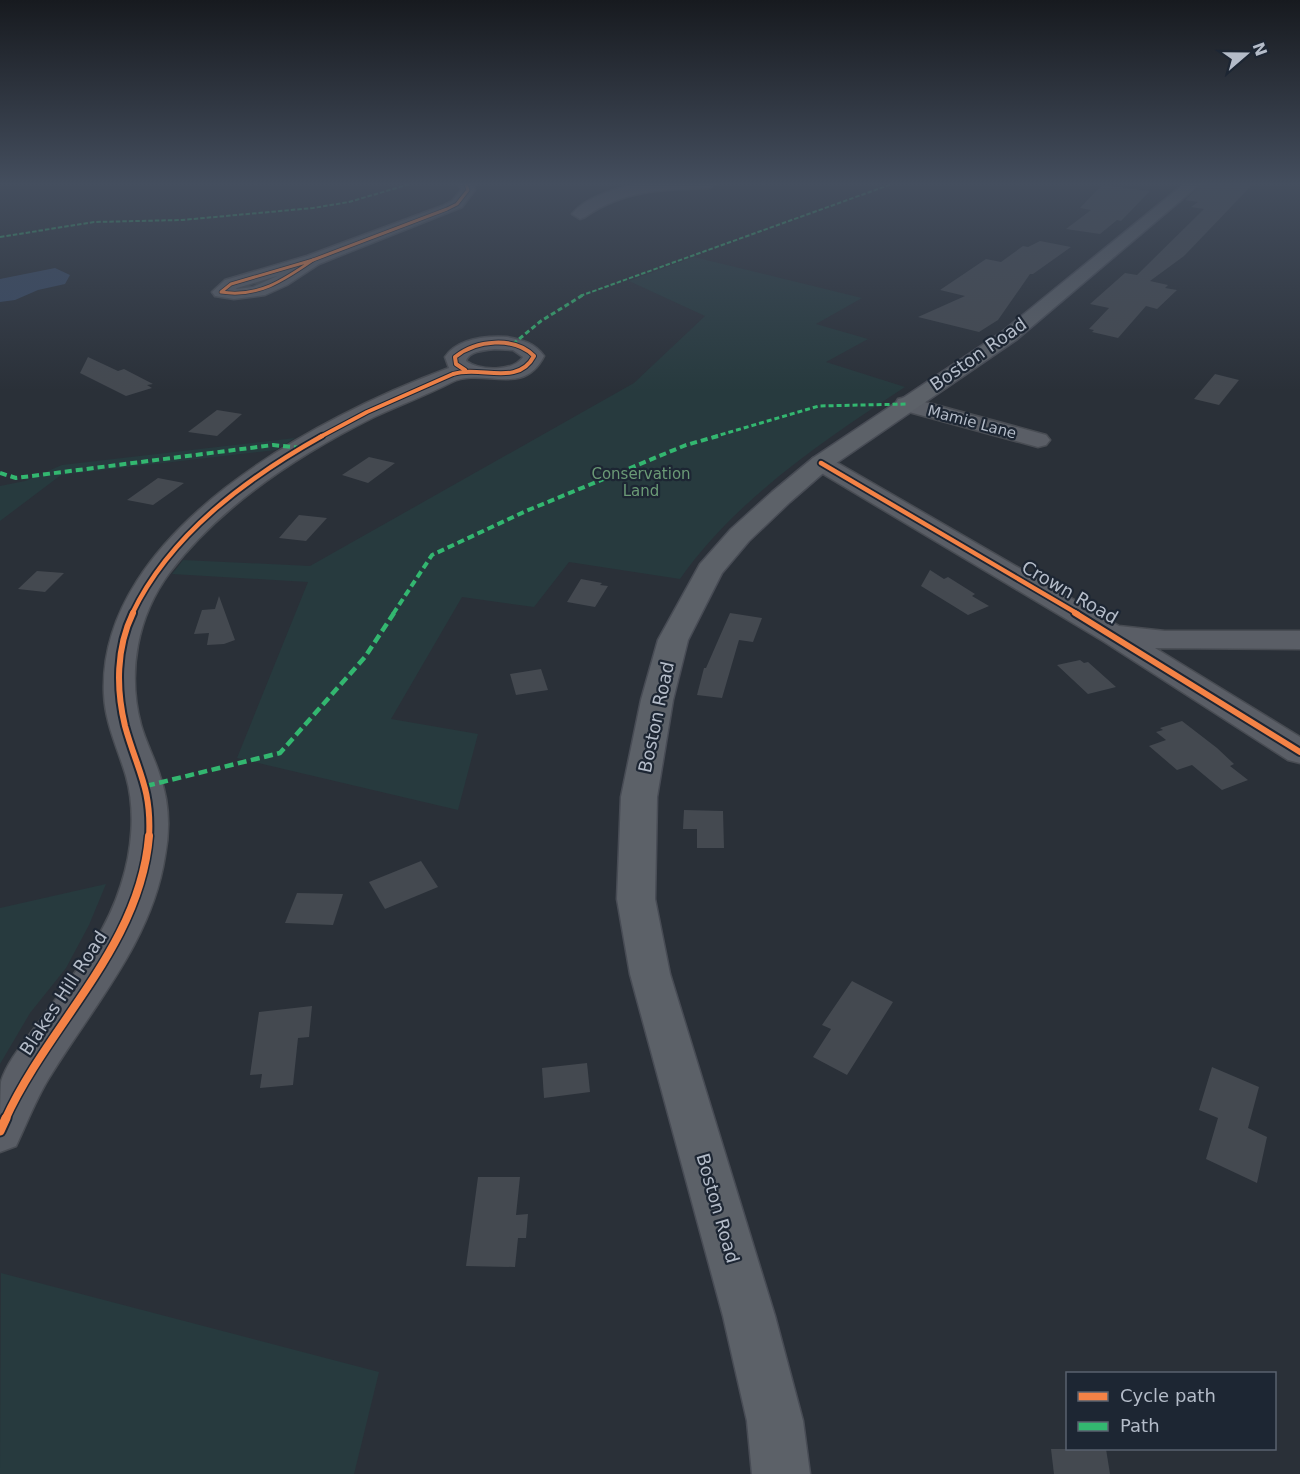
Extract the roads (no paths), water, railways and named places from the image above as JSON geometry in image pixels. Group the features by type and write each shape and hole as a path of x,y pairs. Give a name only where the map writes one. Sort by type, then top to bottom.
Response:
{"main road":[{"name":"Boston Road","path":"781,1474 776,1421 749,1316 650,974 636,899 639,797 657,700 673,640 710,570 740,535 821,463 1010,335 1110,253"}],"street":[{"path":"313,260 332,253"},
{"name":"Blakes Hill Road","path":"0,1131 34,1065 88,988 111,950 139,885 147,856 146,786 124,723 118,673 127,626 135,604 147,584 176,547 210,514 280,461 363,414 465,370"},
{"name":"Mamie Lane","path":"906,404 1038,440"},
{"name":"Crown Road","path":"821,463 1113,634 1300,752"},
{"name":"Crown Road","path":"1113,634 1165,639 1300,640"}],"water":[{"path":"55,268 70,275 65,284 38,290 15,300 0,302 0,279"}],"park label":[{"name":"Conservation Land","path":"641,482"}]}
